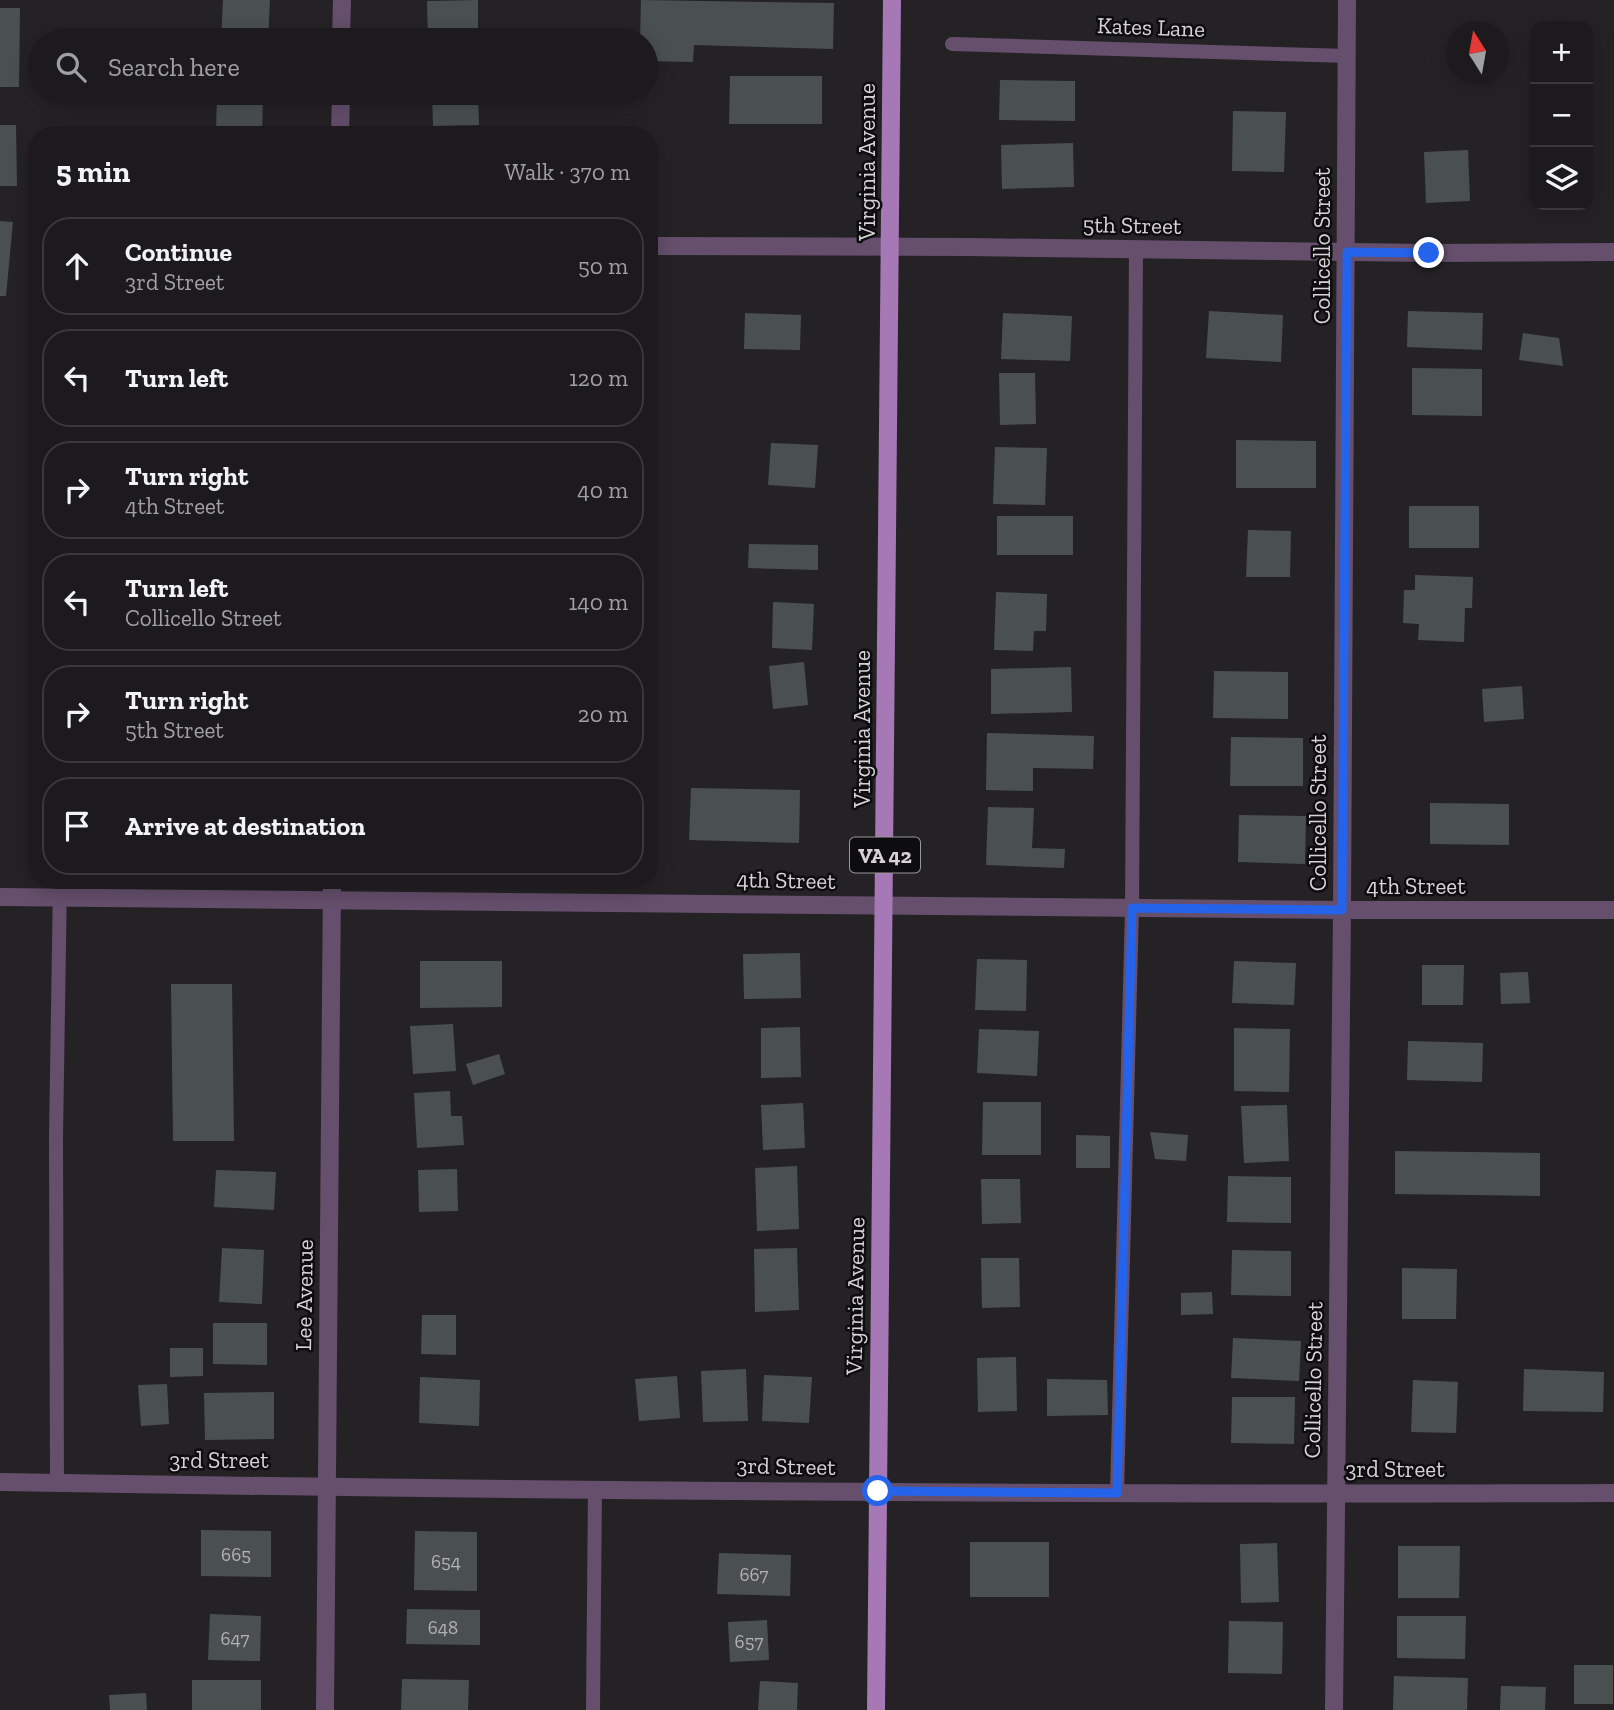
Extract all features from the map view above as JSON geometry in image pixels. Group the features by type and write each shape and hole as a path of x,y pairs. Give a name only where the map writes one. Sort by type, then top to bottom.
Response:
{"main road":[{"name":"Virginia Avenue","path":"876,1710 892,0"}],"street":[{"path":"341,28 342,0"},
{"name":"Collicello Street","path":"1334,1710 1347,0"},
{"path":"340,126 341,105"},
{"name":"5th Street","path":"658,246 1614,252"},
{"name":"4th Street","path":"0,897 60,889 332,900 1342,910 1614,910"},
{"name":"Lee Avenue","path":"325,1710 332,889"},
{"name":"3rd Street","path":"0,1482 1117,1493 1614,1493"}],"lane":[{"name":"Kates Lane","path":"952,44 1348,56"},
{"path":"1117,1493 1132,908 1136,250"},
{"path":"57,1483 56,1138 60,889"},
{"path":"593,1710 595,1488"}],"building":[{"path":"223,0 270,0 269,28 222,28"},
{"path":"478,0 478,28 428,28 427,1"},
{"path":"641,0 834,3 833,49 694,45 693,62 658,61 658,28 640,28"},
{"path":"0,8 20,8 19,87 0,87"},
{"path":"730,76 822,76 822,124 729,124"},
{"path":"1000,80 1075,81 1075,121 999,120"},
{"path":"217,105 263,105 262,126 216,126"},
{"path":"432,105 478,105 479,125 433,126"},
{"path":"1233,111 1286,112 1284,172 1232,171"},
{"path":"0,125 16,125 17,186 0,186"},
{"path":"1073,143 1074,187 1002,189 1001,145"},
{"path":"1468,150 1470,201 1426,203 1424,152"},
{"path":"0,221 13,222 6,296 0,296"},
{"path":"1209,311 1283,315 1281,362 1206,358"},
{"path":"1408,311 1483,313 1482,350 1407,347"},
{"path":"745,313 801,315 800,350 744,349"},
{"path":"1003,313 1072,316 1070,361 1001,359"},
{"path":"1523,333 1559,338 1563,366 1519,360"},
{"path":"1412,368 1482,369 1482,416 1412,415"},
{"path":"999,373 1035,373 1036,424 1000,425"},
{"path":"1236,440 1316,441 1316,488 1236,488"},
{"path":"771,443 818,445 815,488 768,485"},
{"path":"995,447 1047,448 1045,505 993,504"},
{"path":"1409,506 1479,506 1479,548 1409,548"},
{"path":"997,516 1073,516 1073,555 997,555"},
{"path":"1248,530 1291,531 1290,577 1246,577"},
{"path":"749,544 818,545 818,570 748,568"},
{"path":"1415,575 1473,577 1472,608 1465,608 1464,642 1418,640 1419,624 1403,623 1404,590 1415,590"},
{"path":"996,592 1047,594 1046,631 1034,631 1033,651 994,650"},
{"path":"773,602 814,604 812,650 772,648"},
{"path":"804,662 808,705 773,709 769,666"},
{"path":"1071,667 1072,712 991,714 991,669"},
{"path":"1214,671 1288,672 1288,719 1213,718"},
{"path":"1522,686 1524,719 1484,722 1482,689"},
{"path":"987,733 1094,736 1093,769 1033,768 1033,791 986,790"},
{"path":"1231,737 1303,738 1303,786 1230,786"},
{"path":"691,788 800,790 799,843 689,840"},
{"path":"1430,803 1509,804 1509,845 1430,844"},
{"path":"988,807 1034,808 1032,848 1065,849 1064,868 986,865"},
{"path":"1239,815 1306,816 1305,864 1238,862"},
{"path":"800,953 801,998 744,999 743,954"},
{"path":"977,959 1027,960 1026,1011 975,1010"},
{"path":"420,961 502,961 502,1007 420,1008"},
{"path":"1234,961 1296,963 1294,1005 1232,1003"},
{"path":"1422,965 1464,965 1463,1005 1422,1005"},
{"path":"1528,972 1530,1003 1501,1004 1500,973"},
{"path":"171,984 232,984 234,1141 173,1141"},
{"path":"453,1024 456,1071 413,1074 410,1026"},
{"path":"800,1027 801,1077 761,1078 761,1028"},
{"path":"1234,1028 1290,1029 1289,1092 1234,1091"},
{"path":"979,1029 1039,1031 1037,1076 977,1073"},
{"path":"1408,1041 1483,1043 1482,1082 1407,1080"},
{"path":"499,1054 505,1074 473,1085 466,1064"},
{"path":"450,1091 451,1116 462,1116 464,1145 417,1148 414,1093"},
{"path":"983,1102 1041,1102 1041,1155 982,1155"},
{"path":"803,1103 805,1148 763,1150 761,1105"},
{"path":"1287,1105 1289,1161 1244,1163 1241,1106"},
{"path":"1150,1132 1188,1135 1186,1161 1155,1159"},
{"path":"1076,1135 1110,1136 1110,1168 1076,1168"},
{"path":"1395,1151 1540,1153 1540,1196 1395,1194"},
{"path":"797,1166 799,1229 757,1231 755,1168"},
{"path":"457,1169 458,1211 419,1212 418,1170"},
{"path":"216,1170 276,1172 274,1210 214,1207"},
{"path":"1228,1176 1291,1177 1291,1223 1227,1222"},
{"path":"981,1179 1020,1179 1021,1223 982,1224"},
{"path":"222,1248 264,1250 262,1304 219,1302"},
{"path":"797,1248 799,1310 755,1312 754,1249"},
{"path":"1232,1250 1291,1251 1291,1296 1231,1295"},
{"path":"981,1258 1019,1258 1020,1307 982,1308"},
{"path":"1402,1268 1457,1269 1456,1319 1402,1319"},
{"path":"1212,1292 1213,1314 1181,1315 1181,1293"},
{"path":"422,1315 456,1315 456,1355 421,1354"},
{"path":"213,1323 267,1323 267,1365 213,1364"},
{"path":"1233,1338 1301,1341 1299,1381 1231,1378"},
{"path":"170,1348 203,1348 203,1376 170,1377"},
{"path":"1016,1357 1017,1411 978,1412 977,1358"},
{"path":"746,1369 748,1421 703,1422 701,1371"},
{"path":"1524,1369 1604,1372 1603,1412 1523,1411"},
{"path":"764,1375 812,1377 809,1423 762,1421"},
{"path":"677,1376 680,1418 639,1421 635,1379"},
{"path":"420,1377 480,1380 479,1426 419,1423"},
{"path":"1047,1379 1107,1380 1108,1415 1047,1416"},
{"path":"1413,1380 1458,1382 1456,1433 1411,1432"},
{"path":"167,1384 169,1424 141,1426 138,1385"},
{"path":"274,1392 274,1439 205,1440 204,1393"},
{"path":"1232,1397 1295,1397 1294,1444 1231,1443"},
{"path":"201,1530 271,1531 271,1577 201,1576"},
{"path":"415,1531 477,1532 477,1591 414,1590"},
{"path":"970,1542 1049,1542 1049,1597 970,1597"},
{"path":"1277,1543 1279,1602 1241,1603 1240,1544"},
{"path":"1398,1546 1460,1546 1459,1598 1398,1598"},
{"path":"719,1553 791,1555 790,1596 717,1594"},
{"path":"407,1609 480,1610 480,1645 406,1644"},
{"path":"210,1614 261,1616 260,1661 208,1660"},
{"path":"1397,1616 1466,1616 1465,1659 1397,1658"},
{"path":"767,1620 769,1660 730,1662 728,1622"},
{"path":"1229,1621 1283,1622 1282,1674 1228,1673"},
{"path":"1574,1665 1613,1665 1613,1704 1574,1704"},
{"path":"1394,1676 1468,1678 1467,1710 1393,1710"},
{"path":"402,1679 469,1680 468,1710 401,1710"},
{"path":"192,1680 261,1680 261,1710 192,1710"},
{"path":"760,1681 798,1683 797,1710 758,1710"},
{"path":"1501,1686 1546,1687 1545,1710 1500,1710"},
{"path":"146,1693 147,1710 110,1710 109,1695"}],"route":[{"path":"878,1491 1117,1493 1132,908 1342,910 1347,252 1429,253"}]}
